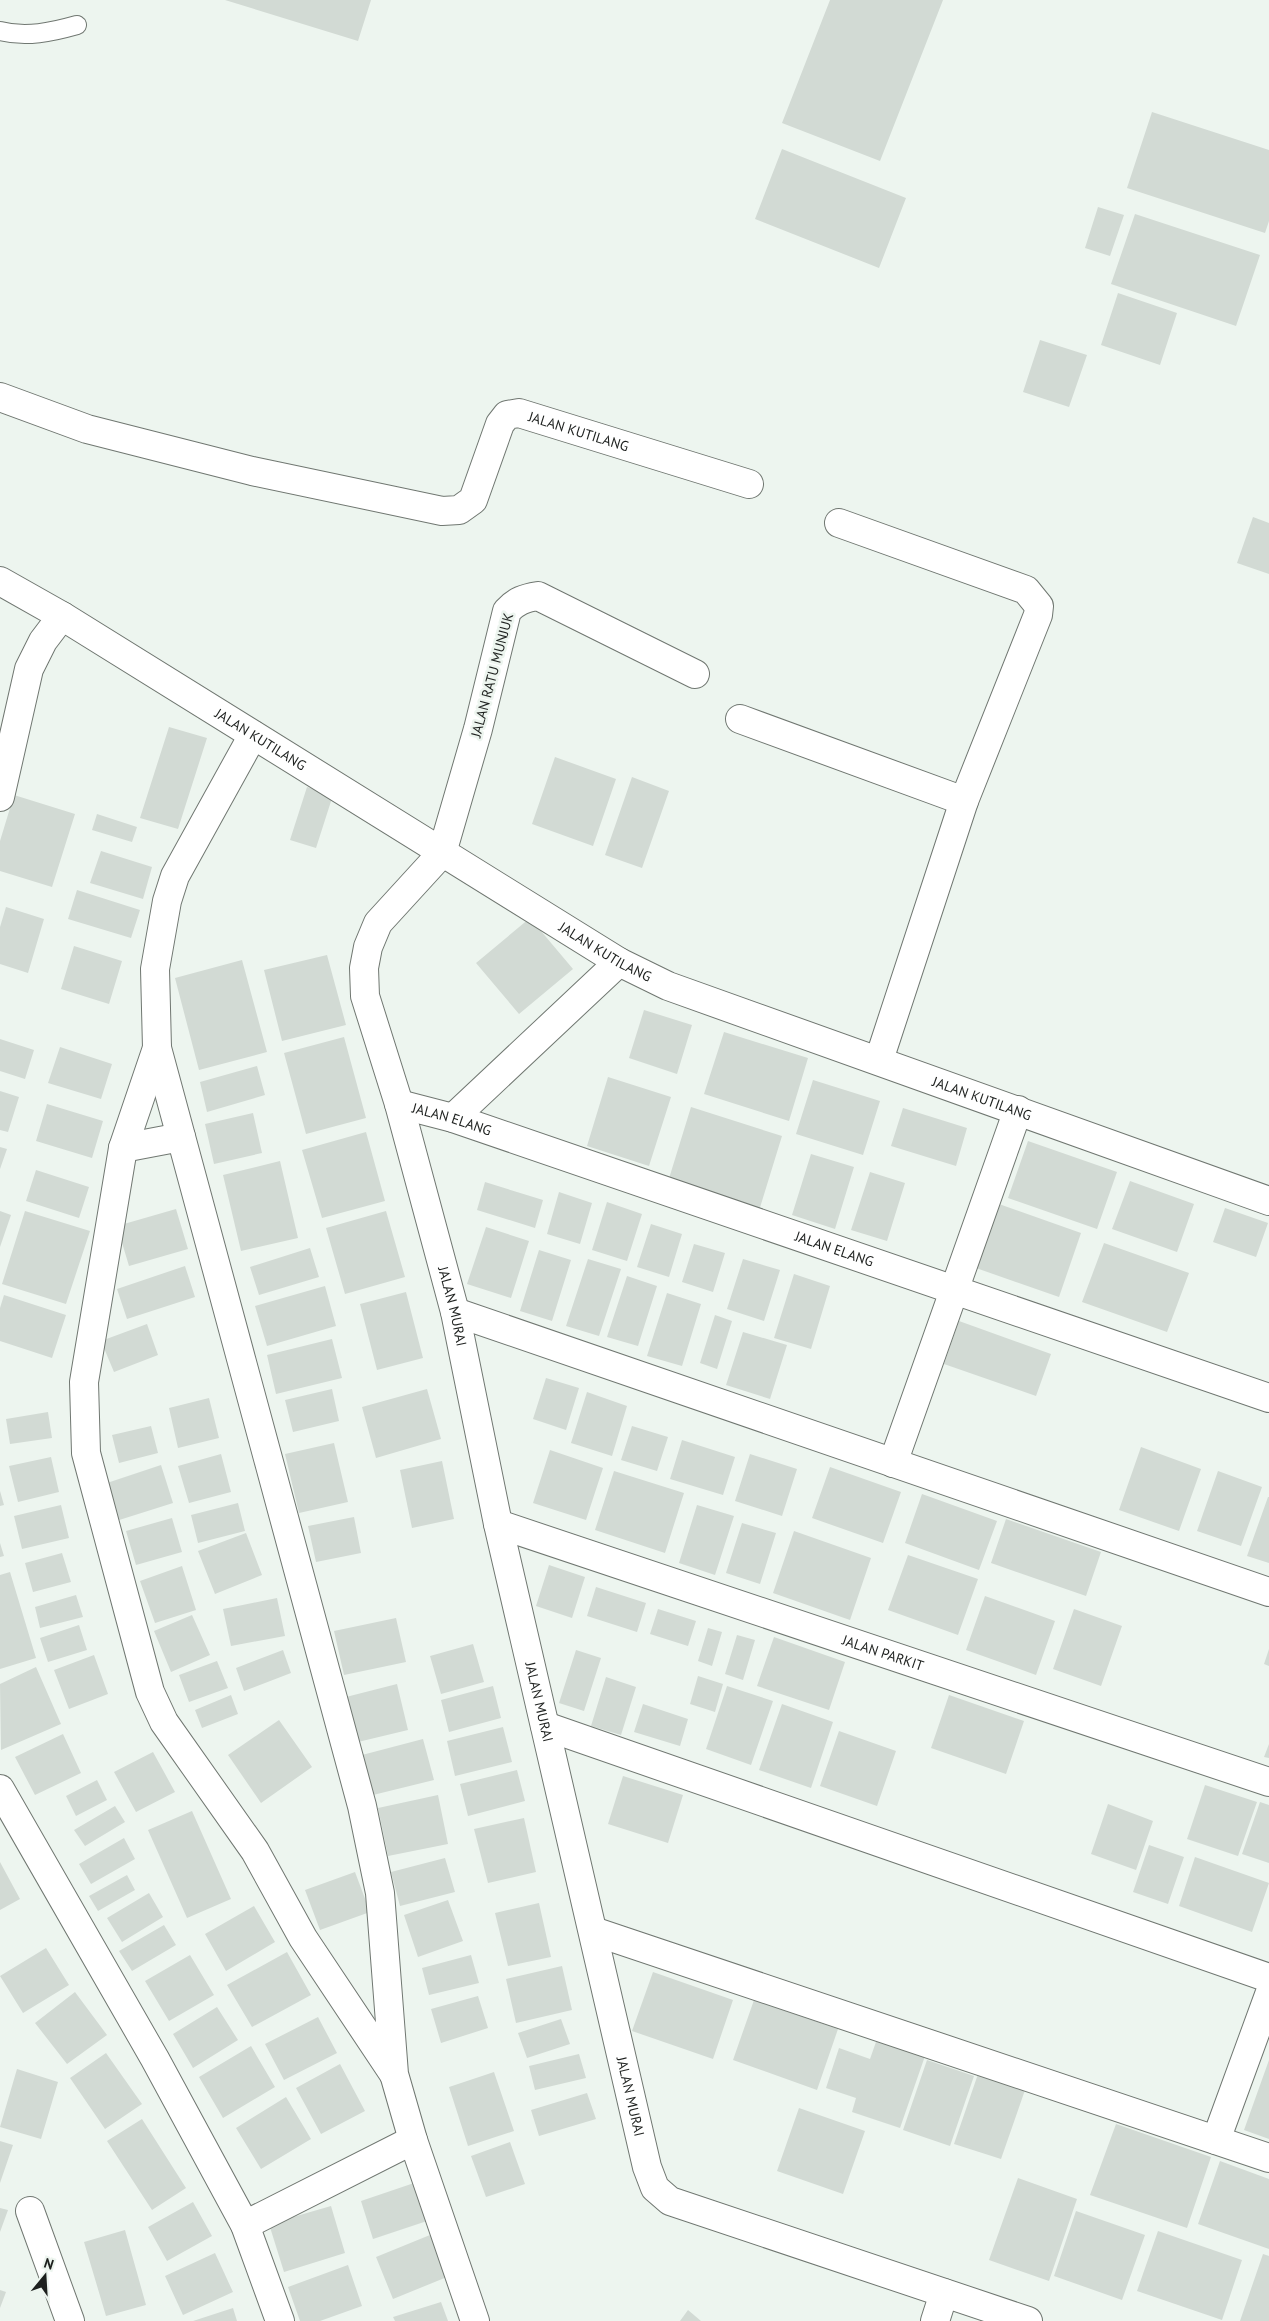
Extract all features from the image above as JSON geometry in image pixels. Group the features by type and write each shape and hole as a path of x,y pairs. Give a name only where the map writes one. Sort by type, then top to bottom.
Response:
{"street":[{"name":"JALAN KUTILANG","path":"0,397 86,429 252,471 442,510 459,510 473,500 500,424 508,415 520,412 749,484"},
{"path":"839,523 1026,590 1039,606 1038,615 964,800 879,1060"},
{"name":"JALAN KUTILANG","path":"0,581 62,616 619,962 668,986 1269,1201"},
{"name":"JALAN RATU MUNJUK","path":"442,853 478,728 507,611 514,604 523,598 538,596 695,674"},
{"path":"0,797 29,669 43,641 62,616"},
{"path":"740,718 964,800"},
{"path":"253,735 175,876 167,901 156,970 157,1048 362,1806 380,1893 394,2074 413,2140 475,2321"},
{"name":"JALAN MURAI","path":"442,853 378,923 368,947 364,968 365,996 399,1104 455,1312 498,1524 647,2167 655,2188 670,2201 1028,2321"},
{"path":"453,1118 619,962"},
{"path":"157,1048 124,1148 84,1382 86,1453 150,1692 164,1722 255,1850 303,1938 394,2074"},
{"name":"JALAN ELANG","path":"399,1104 453,1118 955,1292 1269,1398"},
{"path":"893,1463 1018,1110"},
{"path":"124,1148 181,1137"},
{"path":"455,1312 1269,1592"},
{"name":"JALAN PARKIT","path":"498,1524 1269,1782"},
{"path":"545,1726 1269,1978"},
{"path":"0,1789 155,2059 245,2225 280,2321"},
{"path":"593,1931 1269,2158"},
{"path":"1216,2140 1269,1995"},
{"path":"245,2225 413,2140"},
{"path":"30,2211 70,2321"},
{"path":"935,2321 944,2293"}],"lane":[{"path":"0,31 29,35 54,32 78,25"}],"building":[{"path":"225,0 371,0 358,41"},
{"path":"830,0 943,0 880,161 782,123"},
{"path":"1152,112 1269,150 1269,221 1265,233 1127,188"},
{"path":"782,149 906,198 879,268 755,219"},
{"path":"1098,207 1124,215 1110,256 1085,248"},
{"path":"1135,214 1260,255 1236,326 1111,284"},
{"path":"1118,293 1177,313 1160,365 1101,345"},
{"path":"1040,340 1087,355 1069,407 1023,392"},
{"path":"1253,517 1269,523 1269,574 1237,563"},
{"path":"169,727 207,738 178,829 140,818"},
{"path":"555,757 616,779 593,846 532,824"},
{"path":"632,777 669,791 642,868 605,855"},
{"path":"307,787 333,795 316,848 290,840"},
{"path":"14,795 75,814 52,887 0,871 0,841"},
{"path":"97,814 137,827 132,842 92,830"},
{"path":"101,851 152,867 143,899 90,883"},
{"path":"77,890 140,910 131,938 68,919"},
{"path":"6,907 44,919 28,973 0,964 0,927"},
{"path":"530,918 573,969 519,1014 476,963"},
{"path":"74,946 122,961 109,1004 61,989"},
{"path":"327,955 346,1025 282,1041 264,970"},
{"path":"242,960 267,1052 199,1070 175,978"},
{"path":"644,1010 692,1025 677,1074 629,1058"},
{"path":"724,1032 808,1058 789,1121 704,1094"},
{"path":"344,1037 366,1118 306,1134 284,1053"},
{"path":"0,1039 34,1050 25,1079 0,1071"},
{"path":"60,1047 112,1064 101,1099 48,1083"},
{"path":"257,1066 265,1095 207,1112 200,1082"},
{"path":"608,1077 671,1097 649,1166 587,1146"},
{"path":"813,1080 880,1101 863,1155 796,1134"},
{"path":"0,1091 19,1097 8,1132 0,1130"},
{"path":"47,1104 103,1121 92,1158 36,1141"},
{"path":"691,1107 782,1136 758,1214 667,1185"},
{"path":"903,1108 967,1128 956,1166 891,1146"},
{"path":"253,1113 262,1153 214,1164 205,1124"},
{"path":"366,1132 385,1201 322,1218 302,1150"},
{"path":"1028,1141 1117,1172 1097,1229 1008,1198"},
{"path":"0,1147 7,1149 0,1169"},
{"path":"811,1154 854,1167 835,1229 792,1215"},
{"path":"280,1161 298,1238 241,1251 223,1175"},
{"path":"36,1170 89,1187 79,1218 26,1201"},
{"path":"870,1172 905,1183 887,1241 851,1230"},
{"path":"1130,1181 1194,1204 1177,1252 1112,1229"},
{"path":"485,1182 543,1200 535,1228 477,1210"},
{"path":"559,1192 592,1203 580,1244 547,1234"},
{"path":"607,1202 642,1214 627,1261 592,1250"},
{"path":"999,1204 1081,1233 1059,1297 976,1268"},
{"path":"1225,1208 1268,1223 1256,1257 1213,1242"},
{"path":"176,1209 188,1249 129,1266 117,1226"},
{"path":"0,1211 11,1215 0,1247"},
{"path":"25,1211 90,1231 66,1304 2,1284"},
{"path":"386,1211 405,1277 345,1294 326,1228"},
{"path":"651,1224 682,1234 669,1277 637,1267"},
{"path":"486,1227 529,1241 511,1298 467,1284"},
{"path":"1104,1243 1189,1273 1167,1332 1082,1302"},
{"path":"694,1244 725,1253 713,1292 682,1282"},
{"path":"310,1248 319,1277 259,1295 250,1267"},
{"path":"539,1250 571,1260 552,1321 520,1311"},
{"path":"588,1259 621,1269 599,1336 566,1326"},
{"path":"743,1259 780,1270 764,1321 727,1309"},
{"path":"185,1266 195,1297 127,1319 117,1289"},
{"path":"794,1274 830,1286 811,1349 774,1338"},
{"path":"627,1276 657,1286 638,1346 607,1337"},
{"path":"325,1286 336,1326 267,1346 255,1306"},
{"path":"406,1292 423,1358 377,1370 360,1304"},
{"path":"667,1293 701,1304 682,1366 647,1356"},
{"path":"4,1295 66,1315 52,1358 0,1341 0,1308"},
{"path":"715,1315 732,1321 717,1369 700,1363"},
{"path":"959,1321 1051,1354 1036,1396 944,1364"},
{"path":"147,1324 158,1355 114,1372 101,1341"},
{"path":"743,1332 787,1345 770,1399 726,1385"},
{"path":"332,1339 342,1378 276,1394 267,1355"},
{"path":"546,1378 579,1388 566,1430 533,1419"},
{"path":"332,1389 339,1421 293,1432 285,1400"},
{"path":"427,1389 441,1439 376,1458 362,1407"},
{"path":"587,1392 627,1406 612,1456 571,1443"},
{"path":"209,1398 219,1438 178,1448 169,1408"},
{"path":"48,1412 52,1438 10,1444 6,1419"},
{"path":"151,1426 158,1453 119,1463 112,1435"},
{"path":"632,1426 668,1437 657,1471 621,1460"},
{"path":"682,1440 735,1457 723,1495 670,1479"},
{"path":"334,1443 348,1502 299,1513 285,1454"},
{"path":"1141,1447 1201,1469 1179,1531 1119,1510"},
{"path":"550,1450 603,1468 586,1520 533,1503"},
{"path":"221,1454 231,1492 189,1503 178,1466"},
{"path":"750,1454 797,1469 782,1516 735,1501"},
{"path":"51,1457 59,1492 18,1502 9,1466"},
{"path":"442,1461 454,1519 412,1528 400,1470"},
{"path":"161,1465 173,1503 116,1521 104,1484"},
{"path":"830,1467 901,1492 883,1543 812,1518"},
{"path":"614,1471 684,1493 665,1553 595,1530"},
{"path":"1218,1471 1262,1487 1241,1546 1197,1531"},
{"path":"0,1491 4,1505 0,1506"},
{"path":"922,1494 997,1521 979,1570 905,1543"},
{"path":"1269,1497 1269,1563 1247,1556"},
{"path":"238,1503 245,1531 198,1543 191,1515"},
{"path":"61,1505 69,1538 22,1549 14,1516"},
{"path":"697,1505 734,1516 715,1575 679,1563"},
{"path":"354,1517 361,1553 316,1562 308,1526"},
{"path":"172,1518 182,1552 136,1565 126,1531"},
{"path":"1006,1519 1101,1552 1086,1596 991,1563"},
{"path":"742,1523 776,1533 760,1584 726,1573"},
{"path":"794,1531 871,1558 850,1620 773,1593"},
{"path":"246,1533 262,1575 215,1594 198,1551"},
{"path":"0,1543 4,1556 0,1557"},
{"path":"62,1553 71,1582 33,1592 25,1563"},
{"path":"908,1555 978,1579 958,1635 888,1610"},
{"path":"549,1565 585,1577 572,1618 536,1606"},
{"path":"182,1566 196,1610 155,1623 140,1581"},
{"path":"10,1572 36,1658 0,1669 0,1575"},
{"path":"596,1587 646,1603 637,1632 587,1616"},
{"path":"76,1595 83,1617 40,1628 35,1607"},
{"path":"985,1596 1055,1621 1036,1675 966,1650"},
{"path":"277,1598 285,1636 231,1646 223,1609"},
{"path":"658,1609 696,1621 688,1646 650,1634"},
{"path":"1074,1609 1122,1626 1101,1686 1053,1669"},
{"path":"192,1615 210,1655 171,1672 154,1631"},
{"path":"396,1618 406,1662 344,1675 334,1631"},
{"path":"79,1625 87,1650 48,1662 40,1638"},
{"path":"708,1628 722,1632 712,1666 698,1661"},
{"path":"737,1635 755,1640 743,1680 725,1674"},
{"path":"774,1637 845,1662 829,1710 757,1686"},
{"path":"473,1644 484,1682 441,1694 430,1656"},
{"path":"1269,1649 1269,1666 1264,1664"},
{"path":"283,1650 291,1673 244,1691 236,1668"},
{"path":"576,1650 601,1658 584,1711 559,1703"},
{"path":"94,1655 108,1694 69,1709 54,1670"},
{"path":"217,1661 228,1688 189,1702 179,1675"},
{"path":"36,1667 61,1724 1,1750 0,1684"},
{"path":"698,1676 723,1684 715,1712 690,1704"},
{"path":"606,1677 636,1687 621,1735 591,1726"},
{"path":"397,1684 408,1730 358,1742 346,1697"},
{"path":"493,1686 501,1718 449,1732 441,1700"},
{"path":"727,1686 773,1701 751,1765 706,1749"},
{"path":"231,1695 238,1714 202,1728 195,1710"},
{"path":"949,1695 1024,1721 1006,1774 931,1748"},
{"path":"643,1704 688,1719 680,1746 634,1732"},
{"path":"782,1704 833,1722 811,1788 759,1770"},
{"path":"279,1720 312,1767 261,1803 228,1755"},
{"path":"503,1727 512,1762 455,1776 447,1741"},
{"path":"839,1731 896,1751 877,1806 820,1786"},
{"path":"63,1734 81,1773 35,1795 15,1757"},
{"path":"423,1739 434,1780 373,1795 362,1755"},
{"path":"1269,1744 1269,1758 1264,1757"},
{"path":"153,1752 175,1792 136,1812 114,1772"},
{"path":"517,1770 525,1801 468,1816 460,1784"},
{"path":"623,1776 683,1795 668,1843 608,1824"},
{"path":"97,1780 107,1800 76,1816 66,1796"},
{"path":"1205,1785 1257,1802 1238,1856 1187,1839"},
{"path":"438,1795 448,1844 388,1856 378,1808"},
{"path":"1260,1802 1269,1805 1269,1863 1242,1854"},
{"path":"1108,1804 1153,1821 1136,1870 1091,1854"},
{"path":"115,1806 125,1822 85,1846 74,1830"},
{"path":"192,1811 231,1899 187,1918 148,1830"},
{"path":"524,1818 536,1872 488,1883 474,1829"},
{"path":"124,1838 135,1859 91,1884 79,1864"},
{"path":"1149,1845 1184,1857 1168,1904 1133,1892"},
{"path":"1195,1857 1269,1883 1252,1932 1179,1906"},
{"path":"445,1858 455,1892 400,1906 391,1872"},
{"path":"0,1862 20,1899 0,1910"},
{"path":"355,1872 370,1912 320,1930 305,1890"},
{"path":"127,1875 135,1890 98,1911 89,1896"},
{"path":"149,1893 163,1917 122,1942 107,1918"},
{"path":"448,1900 463,1941 418,1957 404,1915"},
{"path":"539,1903 551,1957 508,1966 495,1913"},
{"path":"254,1906 275,1942 226,1971 205,1934"},
{"path":"164,1925 176,1945 132,1971 119,1951"},
{"path":"46,1948 69,1985 23,2013 0,1976"},
{"path":"287,1952 311,1995 252,2027 227,1985"},
{"path":"190,1955 214,1995 169,2021 145,1981"},
{"path":"471,1955 479,1983 429,1995 422,1968"},
{"path":"562,1966 572,2010 516,2023 506,1979"},
{"path":"653,1972 733,2000 713,2059 632,2031"},
{"path":"75,1992 107,2035 67,2064 35,2023"},
{"path":"478,1996 488,2028 441,2043 431,2009"},
{"path":"754,2000 838,2029 817,2090 733,2060"},
{"path":"217,2007 238,2040 193,2068 173,2034"},
{"path":"318,2017 337,2053 284,2080 265,2044"},
{"path":"561,2019 570,2044 527,2058 518,2033"},
{"path":"877,2039 925,2056 900,2128 852,2112 856,2098 826,2088 839,2048 870,2059"},
{"path":"251,2046 275,2087 223,2118 199,2077"},
{"path":"106,2053 142,2104 105,2129 70,2078"},
{"path":"579,2054 586,2078 535,2090 529,2066"},
{"path":"927,2060 974,2076 950,2146 903,2130"},
{"path":"1269,2060 1269,2139 1244,2130"},
{"path":"340,2064 365,2111 321,2134 296,2088"},
{"path":"17,2069 58,2082 41,2139 0,2127"},
{"path":"494,2072 514,2131 468,2146 449,2087"},
{"path":"978,2074 1025,2090 1001,2159 954,2144"},
{"path":"587,2093 596,2119 539,2136 531,2110"},
{"path":"286,2097 311,2139 261,2169 236,2128"},
{"path":"799,2108 865,2131 843,2194 777,2171"},
{"path":"142,2119 186,2188 152,2210 107,2141"},
{"path":"1116,2124 1211,2157 1187,2228 1090,2195"},
{"path":"0,2141 13,2145 0,2183"},
{"path":"510,2142 525,2184 486,2197 471,2156"},
{"path":"1220,2161 1269,2179 1269,2249 1198,2224"},
{"path":"1018,2178 1077,2199 1049,2281 989,2260"},
{"path":"417,2182 430,2220 373,2239 361,2201"},
{"path":"193,2202 212,2236 167,2261 148,2227"},
{"path":"331,2206 345,2253 284,2272 269,2224"},
{"path":"0,2208 8,2210 0,2232"},
{"path":"1076,2211 1145,2235 1122,2300 1054,2276"},
{"path":"125,2230 146,2305 106,2316 84,2242"},
{"path":"1158,2231 1242,2260 1222,2320 1137,2291"},
{"path":"430,2235 447,2277 393,2299 376,2257"},
{"path":"215,2253 233,2292 183,2315 165,2276"},
{"path":"1263,2254 1269,2256 1269,2321 1240,2321"},
{"path":"348,2265 362,2306 320,2321 300,2321 288,2287"},
{"path":"0,2290 6,2292 0,2308"},
{"path":"441,2302 448,2321 395,2321 393,2317"},
{"path":"233,2308 237,2321 193,2321"},
{"path":"688,2310 701,2321 680,2321"}]}
